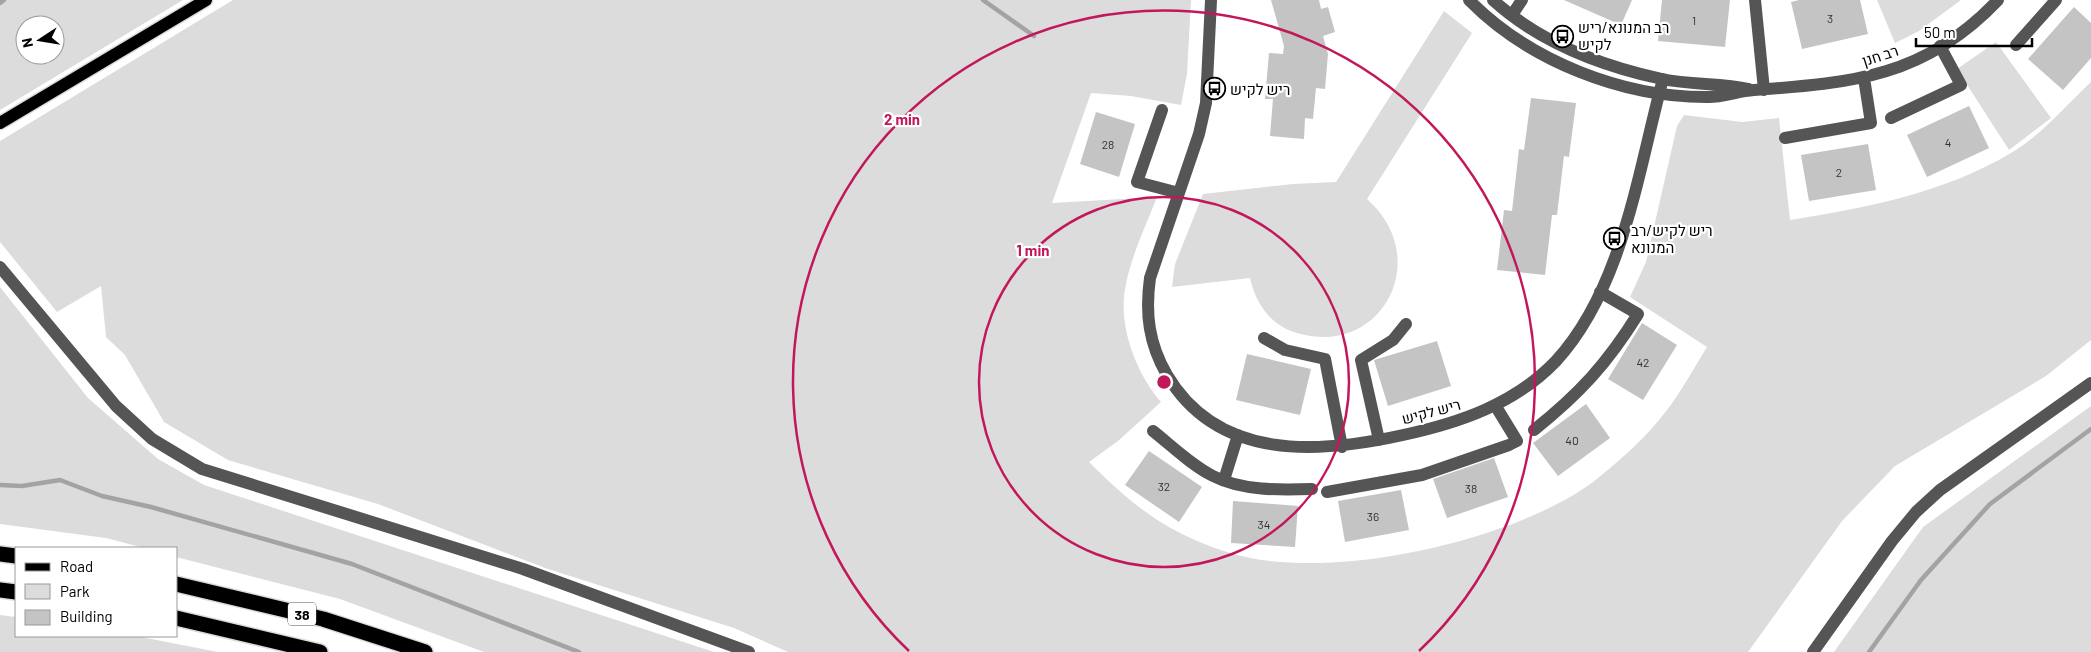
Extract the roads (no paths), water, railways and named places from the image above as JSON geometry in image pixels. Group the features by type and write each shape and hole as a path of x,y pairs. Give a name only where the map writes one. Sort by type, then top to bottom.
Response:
{"highway":[{"path":"0,554 15,556"},
{"name":"38","path":"178,584 323,619 425,652"},
{"path":"0,590 15,592"},
{"name":"38","path":"178,618 320,652"}],"main road":[{"path":"0,123 206,0"}],"street":[{"name":"ריש לקיש","path":"1212,0 1206,102 1199,134 1150,278 1147,300 1150,334 1155,353 1176,390 1214,424 1238,435 1282,446 1342,447 1460,421 1516,394 1555,362 1583,324 1600,292 1622,235 1663,79"},
{"name":"רב חנן","path":"1469,0 1510,35 1556,61 1610,81 1659,93 1709,97 1728,96 1758,90 1817,86 1864,78 1896,68 1940,46 1981,18 1998,0"},
{"name":"רב חנן","path":"1493,0 1512,15 1571,50 1663,79 1731,85 1758,90"},
{"path":"1512,15 1522,0"},
{"path":"1754,0 1758,90"},
{"path":"2016,45 2056,0"},
{"path":"1891,118 1961,85 1940,46"},
{"path":"1785,138 1871,123 1864,78"},
{"path":"1162,110 1137,182 1180,193"},
{"path":"0,267 116,406 152,439 202,469 524,569 749,652"},
{"path":"1534,430 1589,382 1611,355 1638,314 1600,292"},
{"path":"1379,440 1361,360 1393,340 1406,324"},
{"path":"1264,338 1285,350 1302,356 1325,360 1342,447"},
{"path":"1813,652 1892,541 1916,512 1940,490 2091,383"},
{"path":"1327,492 1422,475 1474,459 1517,441 1495,405"},
{"path":"1153,431 1196,466 1224,480 1263,488 1312,489"},
{"path":"1224,480 1238,435"}],"waterway":[{"path":"0,3 4,0"},
{"path":"983,0 1034,36"},
{"path":"1869,652 1921,580 1990,504 2091,429"},
{"path":"0,485 22,486 60,480 102,496 151,507 352,564 579,652"}],"place":[{"name":"רב המנונא/ריש לקיש","path":"1562,36"},
{"name":"ריש לקיש","path":"1214,89"},
{"name":"ריש לקיש/רב המנונא","path":"1615,239"}]}
